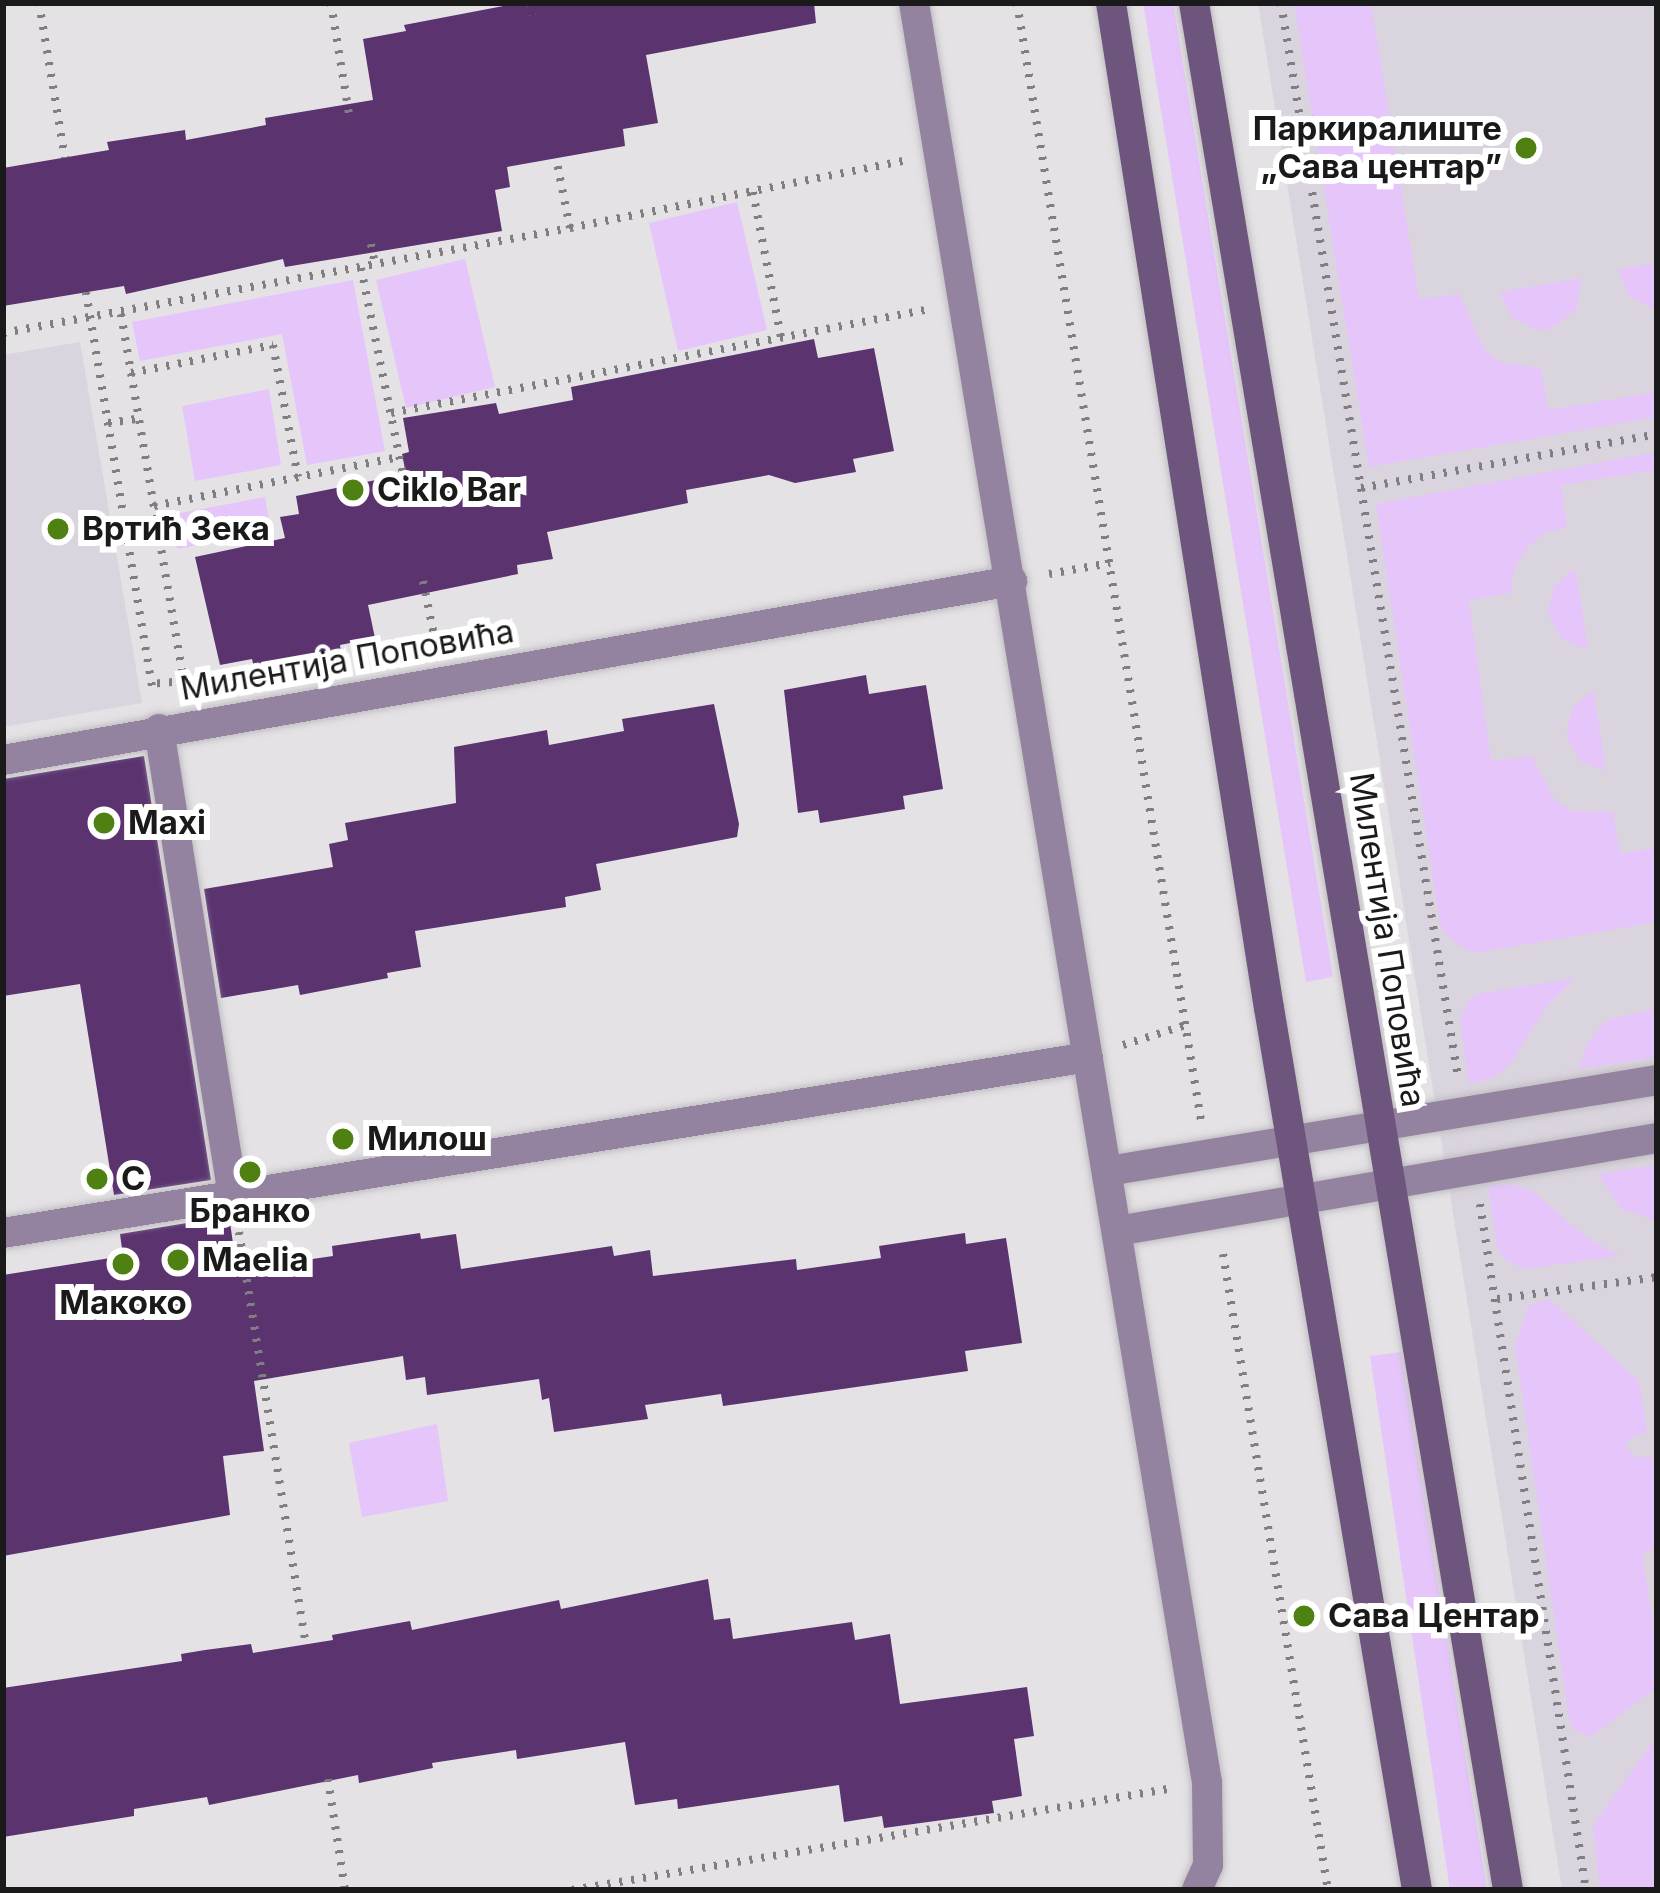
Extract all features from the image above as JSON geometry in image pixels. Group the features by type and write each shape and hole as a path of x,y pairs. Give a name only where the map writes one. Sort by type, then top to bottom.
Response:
{"street":[{"path":"914,3 1207,1782 1208,1865 1197,1890"},
{"path":"1112,3 1292,1140 1417,1890"},
{"name":"Милентија Поповића","path":"1194,3 1508,1890"},
{"name":"Милентија Поповића","path":"233,1196 159,729 1012,581"},
{"path":"3,760 159,729"},
{"path":"3,1234 1088,1057"},
{"path":"1108,1171 1657,1080"},
{"path":"1118,1231 1657,1138"}],"path":[{"path":"39,3 65,158"},
{"path":"331,3 349,114"},
{"path":"531,3 533,15"},
{"path":"1017,3 1206,1155"},
{"path":"1281,3 1465,1112"},
{"path":"3,333 570,229 939,153"},
{"path":"556,158 570,229"},
{"path":"752,192 782,338"},
{"path":"371,244 375,266"},
{"path":"361,268 403,475"},
{"path":"86,292 159,729"},
{"path":"121,314 184,681 152,684"},
{"path":"391,413 876,319"},
{"path":"131,373 273,345 298,477"},
{"path":"108,423 138,418"},
{"path":"1361,488 1657,434"},
{"path":"153,506 399,457"},
{"path":"1012,581 1110,562"},
{"path":"423,581 442,680"},
{"path":"1088,1057 1186,1024"},
{"path":"1474,1171 1586,1890"},
{"path":"233,1196 306,1645"},
{"path":"1216,1215 1328,1890"},
{"path":"1497,1299 1657,1277"},
{"path":"328,1779 345,1890"},
{"path":"572,1890 1207,1782"}],"shaded area":[{"path":"1143,3 1173,3 1333,977 1306,982"},
{"path":"1258,3 1657,3 1657,1890 1562,1890"},
{"path":"1294,3 1371,3 1419,299 1459,294 1484,349 1500,362 1541,368 1548,410 1657,392 1657,417 1369,467"},
{"path":"737,202 767,330 678,351 649,223"},
{"path":"465,259 495,387 406,408 376,280"},
{"path":"1657,263 1657,308 1653,309 1629,296 1618,270"},
{"path":"1582,278 1576,310 1550,329 1536,330 1511,317 1500,292"},
{"path":"353,280 385,451 307,465 282,334 140,361 132,322"},
{"name":"Вртић Зека","path":"80,342 142,703 3,727 3,355"},
{"path":"269,389 281,465 195,481 182,406"},
{"path":"1657,452 1657,470 1561,485 1567,527 1544,533 1526,549 1514,569 1511,593 1469,600 1491,761 1532,756 1555,800 1572,811 1613,812 1620,853 1657,848 1657,922 1481,952 1466,950 1445,934 1440,922 1376,504"},
{"path":"265,497 271,531 177,549 170,515"},
{"path":"1575,568 1588,650 1562,639 1548,614 1554,586"},
{"path":"1593,690 1606,771 1580,761 1566,737 1572,708"},
{"path":"1575,978 1547,1006 1510,1065 1491,1079 1469,1084 1460,1020 1469,1000 1478,994"},
{"path":"1657,1008 1657,1057 1578,1069 1588,1042 1607,1020"},
{"path":"1657,1165 1657,1218 1651,1219 1621,1209 1598,1174"},
{"path":"1511,1184 1534,1192 1586,1237 1621,1256 1524,1269 1507,1261 1498,1250 1488,1186"},
{"path":"1549,1299 1639,1381 1647,1432 1629,1439 1626,1447 1638,1458 1651,1456 1657,1488 1657,1548 1645,1552 1643,1560 1657,1648 1657,1687 1590,1737 1572,1729 1569,1718 1515,1345 1529,1306"},
{"path":"1401,1352 1487,1890 1450,1890 1370,1356"},
{"path":"437,1424 448,1501 362,1517 349,1443"},
{"path":"1657,1736 1657,1890 1600,1890 1593,1825"}],"building":[{"path":"519,3 814,3 816,23 646,55 658,123 623,129 625,146 507,167 510,187 495,190 502,231 285,267 283,259 126,294 124,286 3,306 3,168 109,150 107,142 185,130 186,140 266,125 265,118 373,100 363,39 406,31 404,25"},
{"path":"814,339 818,358 874,348 894,451 853,459 856,472 795,483 769,475 686,490 688,503 547,532 553,559 517,565 518,574 368,605 375,638 340,645 341,652 254,668 252,659 220,665 195,557 285,538 280,517 299,514 296,496 406,474 402,454 409,452 403,418 496,403 499,414 573,400 571,387"},
{"path":"866,675 869,694 926,685 943,789 903,796 905,809 820,823 818,810 798,813 784,690"},
{"path":"714,704 739,824 737,837 596,864 601,890 565,897 566,907 415,931 421,967 387,973 388,978 300,995 298,985 221,998 204,889 333,867 329,844 348,840 345,823 456,803 454,747 547,730 549,745 624,731 622,719"},
{"path":"144,756 211,1180 114,1195 80,984 3,996 3,779"},
{"path":"229,1216 237,1270 333,1256 332,1246 420,1233 421,1239 456,1234 461,1269 612,1246 614,1256 650,1250 653,1276 796,1259 797,1270 881,1258 879,1246 965,1233 966,1244 1006,1238 1022,1343 965,1351 968,1371 723,1406 721,1394 645,1405 648,1419 554,1432 549,1398 542,1400 539,1379 427,1395 425,1377 406,1380 403,1356 254,1381 264,1451 223,1456 230,1515 3,1556 3,1275 123,1256 120,1234"},
{"path":"708,1579 714,1620 730,1618 733,1639 852,1622 855,1640 890,1634 900,1704 1027,1687 1034,1736 1014,1739 1022,1796 992,1801 994,1813 884,1828 882,1816 844,1822 839,1785 678,1809 677,1799 635,1805 625,1742 517,1759 516,1750 432,1763 433,1768 359,1783 358,1775 209,1805 207,1797 134,1809 134,1816 3,1837 3,1688 182,1661 181,1654 205,1650 251,1644 253,1653 410,1621 412,1630 559,1600 561,1609"}],"place":[{"name":"Паркиралиште „Сава центар”","path":"1526,148"},
{"name":"Ciklo Bar","path":"353,490"},
{"name":"Вртић Зека","path":"58,529"},
{"name":"Maxi","path":"104,823"},
{"name":"Милош","path":"343,1139"},
{"name":"Бранко","path":"250,1172"},
{"name":"С","path":"97,1179"},
{"name":"Maelia","path":"178,1260"},
{"name":"Макоко","path":"123,1264"},
{"name":"Сава Центар","path":"1304,1616"}]}
